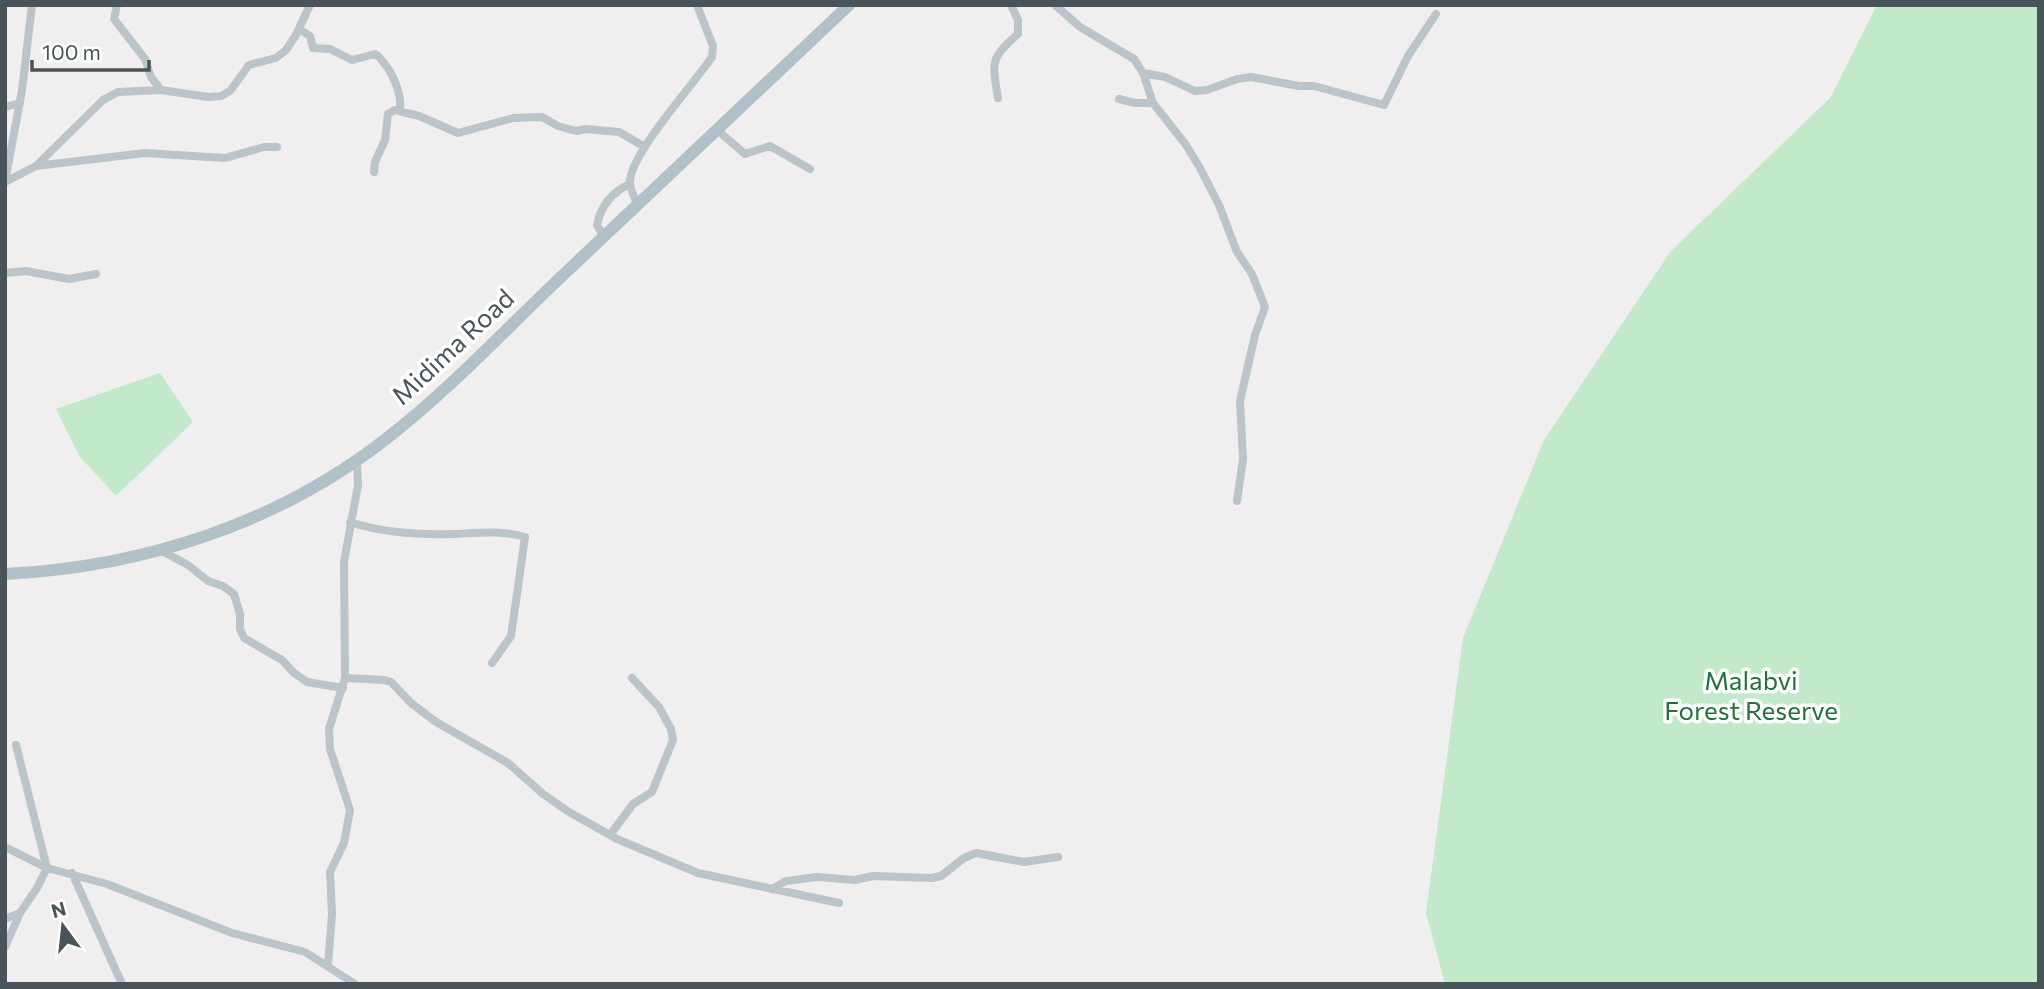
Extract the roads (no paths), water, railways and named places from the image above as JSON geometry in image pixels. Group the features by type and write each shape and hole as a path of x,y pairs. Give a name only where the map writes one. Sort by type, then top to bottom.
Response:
{"main road":[{"name":"Midima Road","path":"5,573 83,567 160,550 256,517 357,461 426,406 849,5"}],"street":[{"path":"5,182 20,103 32,5"},
{"path":"117,5 114,19 145,59 151,77 161,90"},
{"path":"638,206 630,184 633,170 645,147 712,57 713,46 696,5"},
{"path":"998,97 993,71 995,58 1000,49 1018,34 1018,20 1011,5"},
{"path":"1055,5 1080,27 1134,59 1143,73 1153,103 1186,145 1200,168 1219,205 1237,252 1252,274 1265,307 1255,335 1240,401 1243,459 1237,501"},
{"path":"5,182 36,166 109,96 127,90 161,90 208,97 221,96 230,91 249,65 282,55 309,7"},
{"path":"1143,73 1165,77 1195,91 1251,77 1298,86 1314,86 1384,105 1408,56 1436,14"},
{"path":"299,29 310,36 313,48 330,49 352,60 375,54 379,57 397,84 400,110"},
{"path":"1119,99 1135,103 1153,103"},
{"path":"5,107 20,103"},
{"path":"374,172 375,162 385,140 388,114 395,110 458,133 504,120 542,117 558,126 576,131 586,129 619,132 645,147"},
{"path":"717,130 745,154 770,146 810,169"},
{"path":"36,166 145,153 225,158 264,147 277,147"},
{"path":"604,237 597,225 602,208 618,191 630,184"},
{"path":"5,274 26,271 69,279 96,274"},
{"path":"328,965 332,914 330,872 344,842 349,810 330,741 331,719 345,678 344,562 359,485 357,461"},
{"path":"350,522 400,533 450,534 489,531 525,537 511,636 492,663"},
{"path":"160,550 188,565 208,581 223,586 234,594 244,638 282,660 307,682 343,688"},
{"path":"345,678 391,682 426,715 509,763 552,800 610,835 684,869 839,903"},
{"path":"610,835 633,804 652,792 673,740 671,729 659,707 632,678"},
{"path":"5,947 20,913 47,868 16,745"},
{"path":"5,847 47,868 107,884 232,933 305,952 355,984"},
{"path":"772,889 786,881 817,877 855,880 873,876 932,878 941,876 964,858 976,853 1024,862 1058,857"},
{"path":"72,873 122,984"},
{"path":"5,919 20,913"}],"park label":[{"name":"Malabvi Forest Reserve","path":"1751,696"}]}
